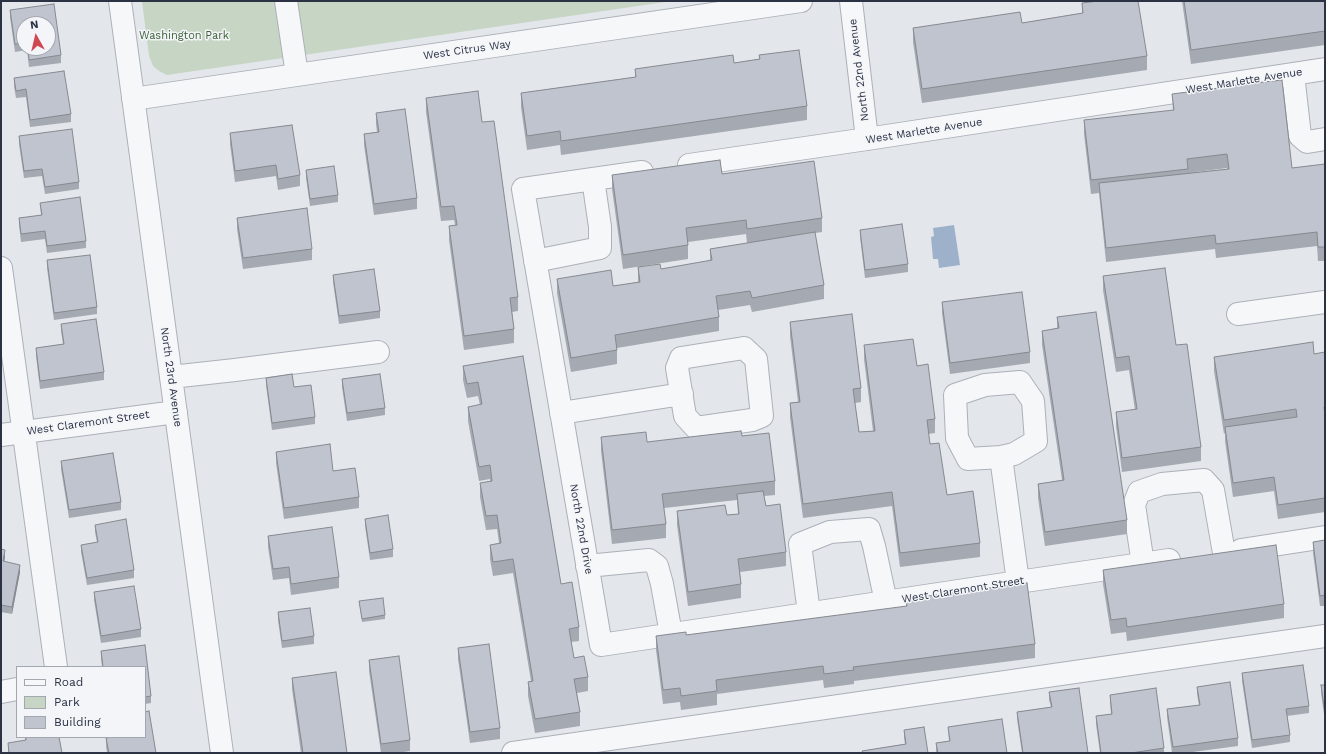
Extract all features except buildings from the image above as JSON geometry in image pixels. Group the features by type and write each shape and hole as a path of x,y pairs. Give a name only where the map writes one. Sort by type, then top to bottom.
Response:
{"street":[{"name":"North 23rd Avenue","path":"120,1 222,753"},
{"path":"286,1 297,75"},
{"name":"West Citrus Way","path":"133,99 801,1"},
{"name":"North 22nd Avenue","path":"851,1 867,139"},
{"name":"West Marlette Avenue","path":"523,188 867,139 1325,69"},
{"path":"1293,74 1300,136 1307,142 1325,139"},
{"path":"535,261 600,248 600,227 593,179"},
{"name":"North 22nd Drive","path":"523,188 601,645"},
{"path":"1,268 56,666"},
{"path":"1238,314 1325,302"},
{"path":"744,348 756,359 762,416 752,420 696,428 685,416 682,394 676,368 681,358 744,348"},
{"path":"171,377 378,352"},
{"path":"561,413 682,394"},
{"name":"West Claremont Street","path":"1,435 176,412"},
{"path":"1001,457 1018,582"},
{"path":"1143,564 1134,505 1139,492 1162,484 1204,480 1213,490 1205,556"},
{"path":"809,613 800,544 830,532 869,529 886,602"},
{"name":"West Claremont Street","path":"601,645 1325,537"},
{"path":"587,566 649,560 657,566 662,584 671,634"},
{"path":"513,753 1325,636"},
{"path":"1,692 16,689"}],"green space":[{"name":"Washington Park","path":"142,1 672,1 167,75 153,66 149,56"}],"water":[{"path":"954,225 960,265 939,268 938,259 933,259 931,237 934,236 933,228"}]}
